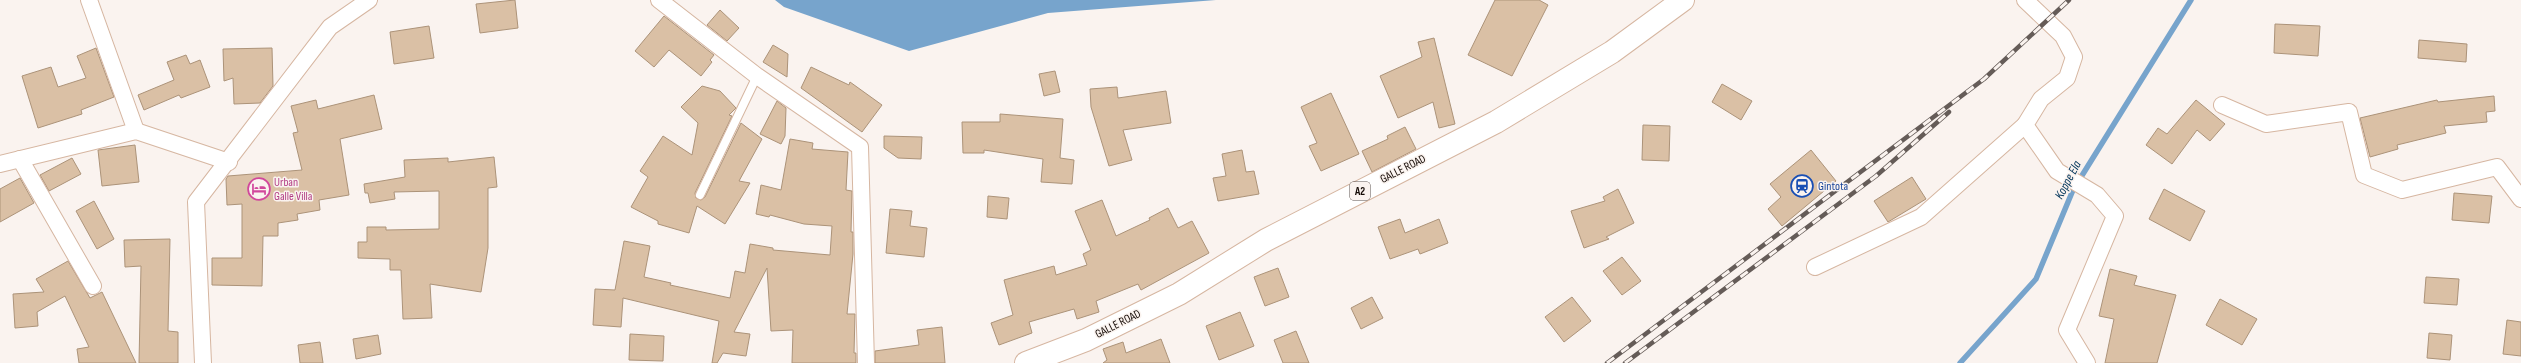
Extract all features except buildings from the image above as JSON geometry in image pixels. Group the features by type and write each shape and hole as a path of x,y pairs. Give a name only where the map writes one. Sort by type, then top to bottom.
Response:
{"highway":[{"name":"GALLE ROAD","path":"1026,363 1086,340 1179,294 1266,240 1496,122 1612,52 1683,0"}],"street":[{"path":"89,0 136,132"},
{"path":"203,363 196,202 229,162 330,27 369,0"},
{"path":"659,0 757,76 860,147 866,363"},
{"path":"1815,267 1921,217 2025,125 2041,99 2067,78 2074,57 2063,36 2025,0"},
{"path":"2222,106 2266,124 2349,112 2364,175 2402,190 2497,167 2521,199"},
{"path":"2025,125 2057,171 2097,195 2115,216 2067,330 2087,363"},
{"path":"0,164 136,132 229,162"},
{"path":"20,159 93,286"}],"lane":[{"path":"700,195 757,76"}],"water":[{"path":"775,0 1216,0 1048,13 909,51 784,7"}],"waterway":[{"name":"Koppe Ela","path":"1960,363 2036,279 2073,190 2191,0"}],"railway":[{"path":"1607,363 1984,79 2069,0"},
{"path":"1625,363 1876,176 1949,112"}],"place":[{"name":"Gintota","path":"1802,186"},
{"name":"Urban Galle Villa","path":"259,189"}]}
